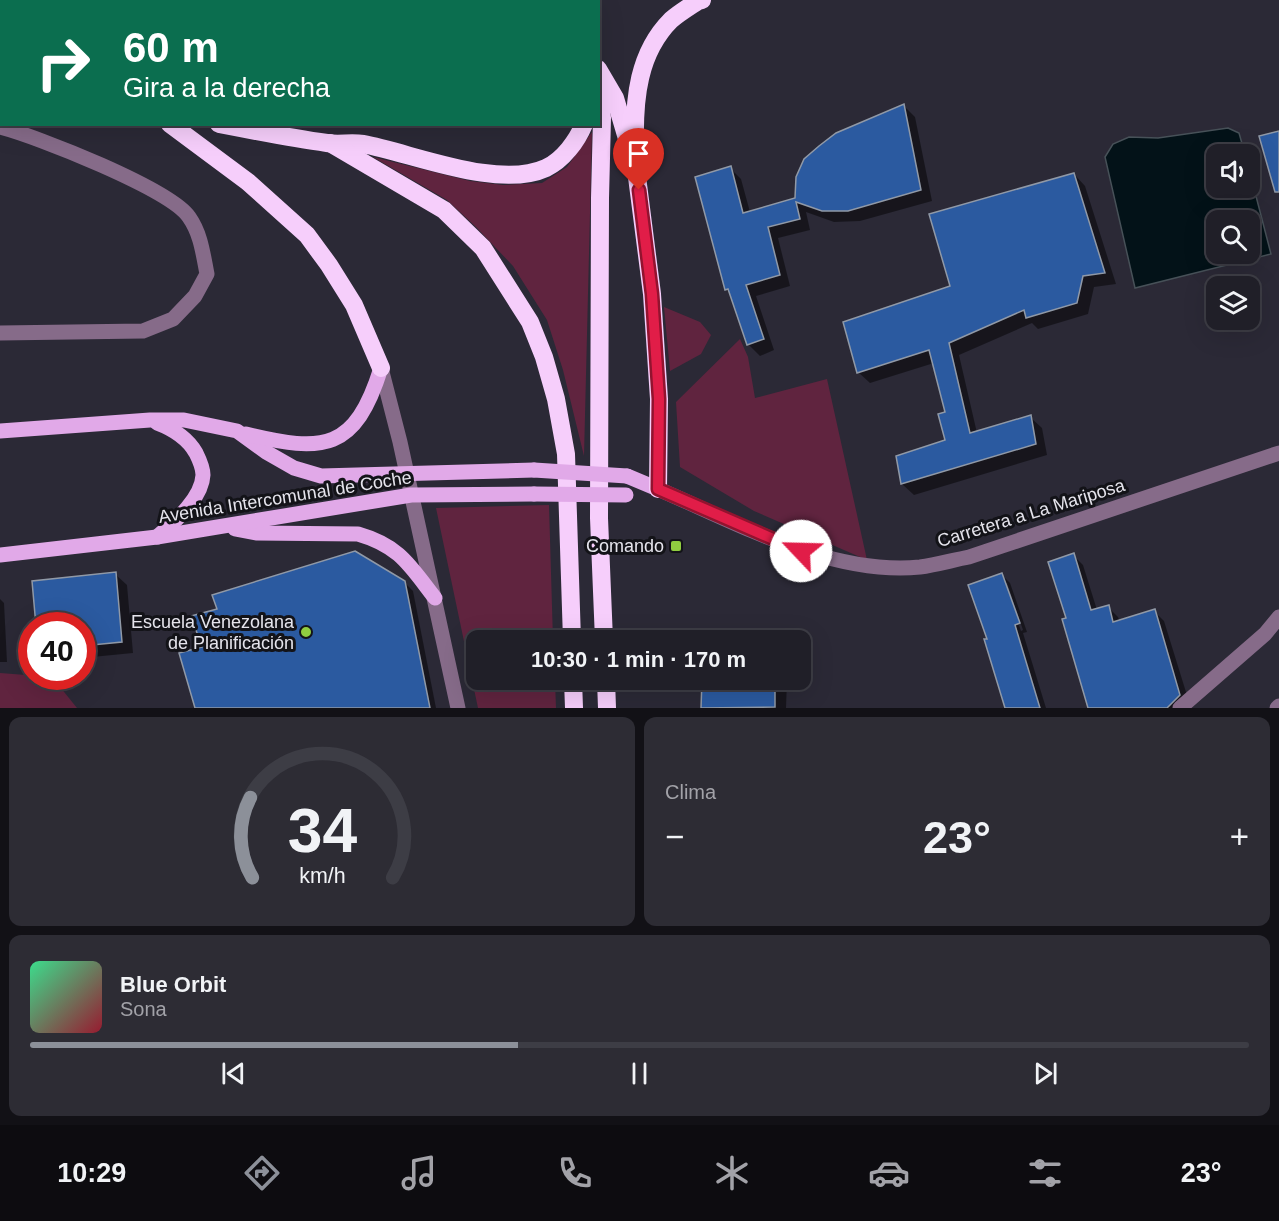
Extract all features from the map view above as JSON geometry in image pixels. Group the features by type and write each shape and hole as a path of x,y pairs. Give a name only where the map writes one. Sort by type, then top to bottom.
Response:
{"highway":[{"path":"658,489 659,399 652,294 636,169 634,119 639,76 653,42 672,19 702,0"},
{"path":"600,72 615,98 636,169"},
{"path":"600,103 602,118 599,518 604,630"},
{"path":"173,126 248,182 307,235 354,305 381,369"},
{"path":"231,126 330,143 362,144 443,166 518,175 548,168 566,153 579,137 583,126"},
{"path":"330,143 444,210 483,248 530,322 544,357 556,399 566,454 572,630"},
{"path":"573,690 574,708"},
{"path":"606,690 607,708"}],"main road":[{"path":"237,431 282,443 311,444 330,441 346,433 355,423 373,393 381,369"},
{"path":"150,420 169,427 185,437 200,461 203,475 198,490 189,505 179,518 157,537"},
{"name":"Avenida Intercomunal de Coche","path":"0,431 150,420 184,420 237,431 266,452 294,468 321,476 534,470 627,476 658,489"},
{"name":"Avenida Intercomunal de Coche","path":"0,555 157,537 411,495 626,495 658,489"},
{"path":"220,527 256,532 358,534 371,538 383,543 405,560 435,598"}],"street":[{"path":"0,127 89,161 150,188 178,204 189,216 198,232 207,274 195,296 173,319 143,332 0,333"},
{"path":"381,369 400,441 458,708"},
{"name":"Carretera a La Mariposa","path":"658,489 801,551 866,566 919,567 969,557 1279,453"},
{"path":"1180,708 1265,634 1279,617"}],"shaded area":[{"path":"1228,128 1239,133 1242,144 1206,144 1206,198 1256,198 1260,210 1206,210 1206,264 1231,264 1135,288 1105,157 1113,144 1129,137 1158,138"},
{"path":"592,132 584,456 563,370 547,320 513,266 447,200 373,157 470,181 503,185 542,183 567,167"},
{"path":"1260,212 1271,254 1260,257"},
{"path":"664,307 700,322 711,335 701,354 670,371"},
{"path":"740,339 748,357 755,398 827,379 867,560 754,511 680,467 676,402"},
{"path":"549,505 553,630 466,630 466,651 436,508"},
{"path":"0,673 18,674 18,690 62,690 77,708 0,708"},
{"path":"474,690 555,690 556,708 478,708"}],"building":[{"path":"904,104 921,190 848,211 822,211 796,202 800,219 768,227 780,275 746,285 764,339 747,345 728,289 725,290 695,177 731,166 743,213 795,198 796,177 804,159 819,146 836,133"},
{"path":"1279,131 1279,192 1275,192 1259,136"},
{"path":"1074,173 1105,273 1083,276 1077,303 1026,318 1024,310 949,343 970,433 1031,415 1036,444 901,484 896,456 945,440 938,414 945,412 929,350 857,373 843,322 950,286 929,214"},
{"name":"Escuela Venezolana de Planificación","path":"355,551 405,581 430,708 195,708 179,653 202,647 191,616 217,609 212,595"},
{"path":"1074,553 1091,610 1109,605 1113,622 1155,609 1180,695 1167,708 1088,708 1062,619 1066,618 1048,562"},
{"path":"116,572 122,642 96,645 96,612 35,612 32,581"},
{"path":"1002,573 1020,623 1015,625 1040,708 1005,708 984,639 987,639 968,585"},
{"path":"702,690 775,690 775,707 701,708"}],"place":[{"name":"Comando","path":"676,546"},
{"name":"Escuela Venezolana de Planificación","path":"306,632"}],"route":[{"path":"639,190 652,294 659,399 658,489 801,551"}]}
